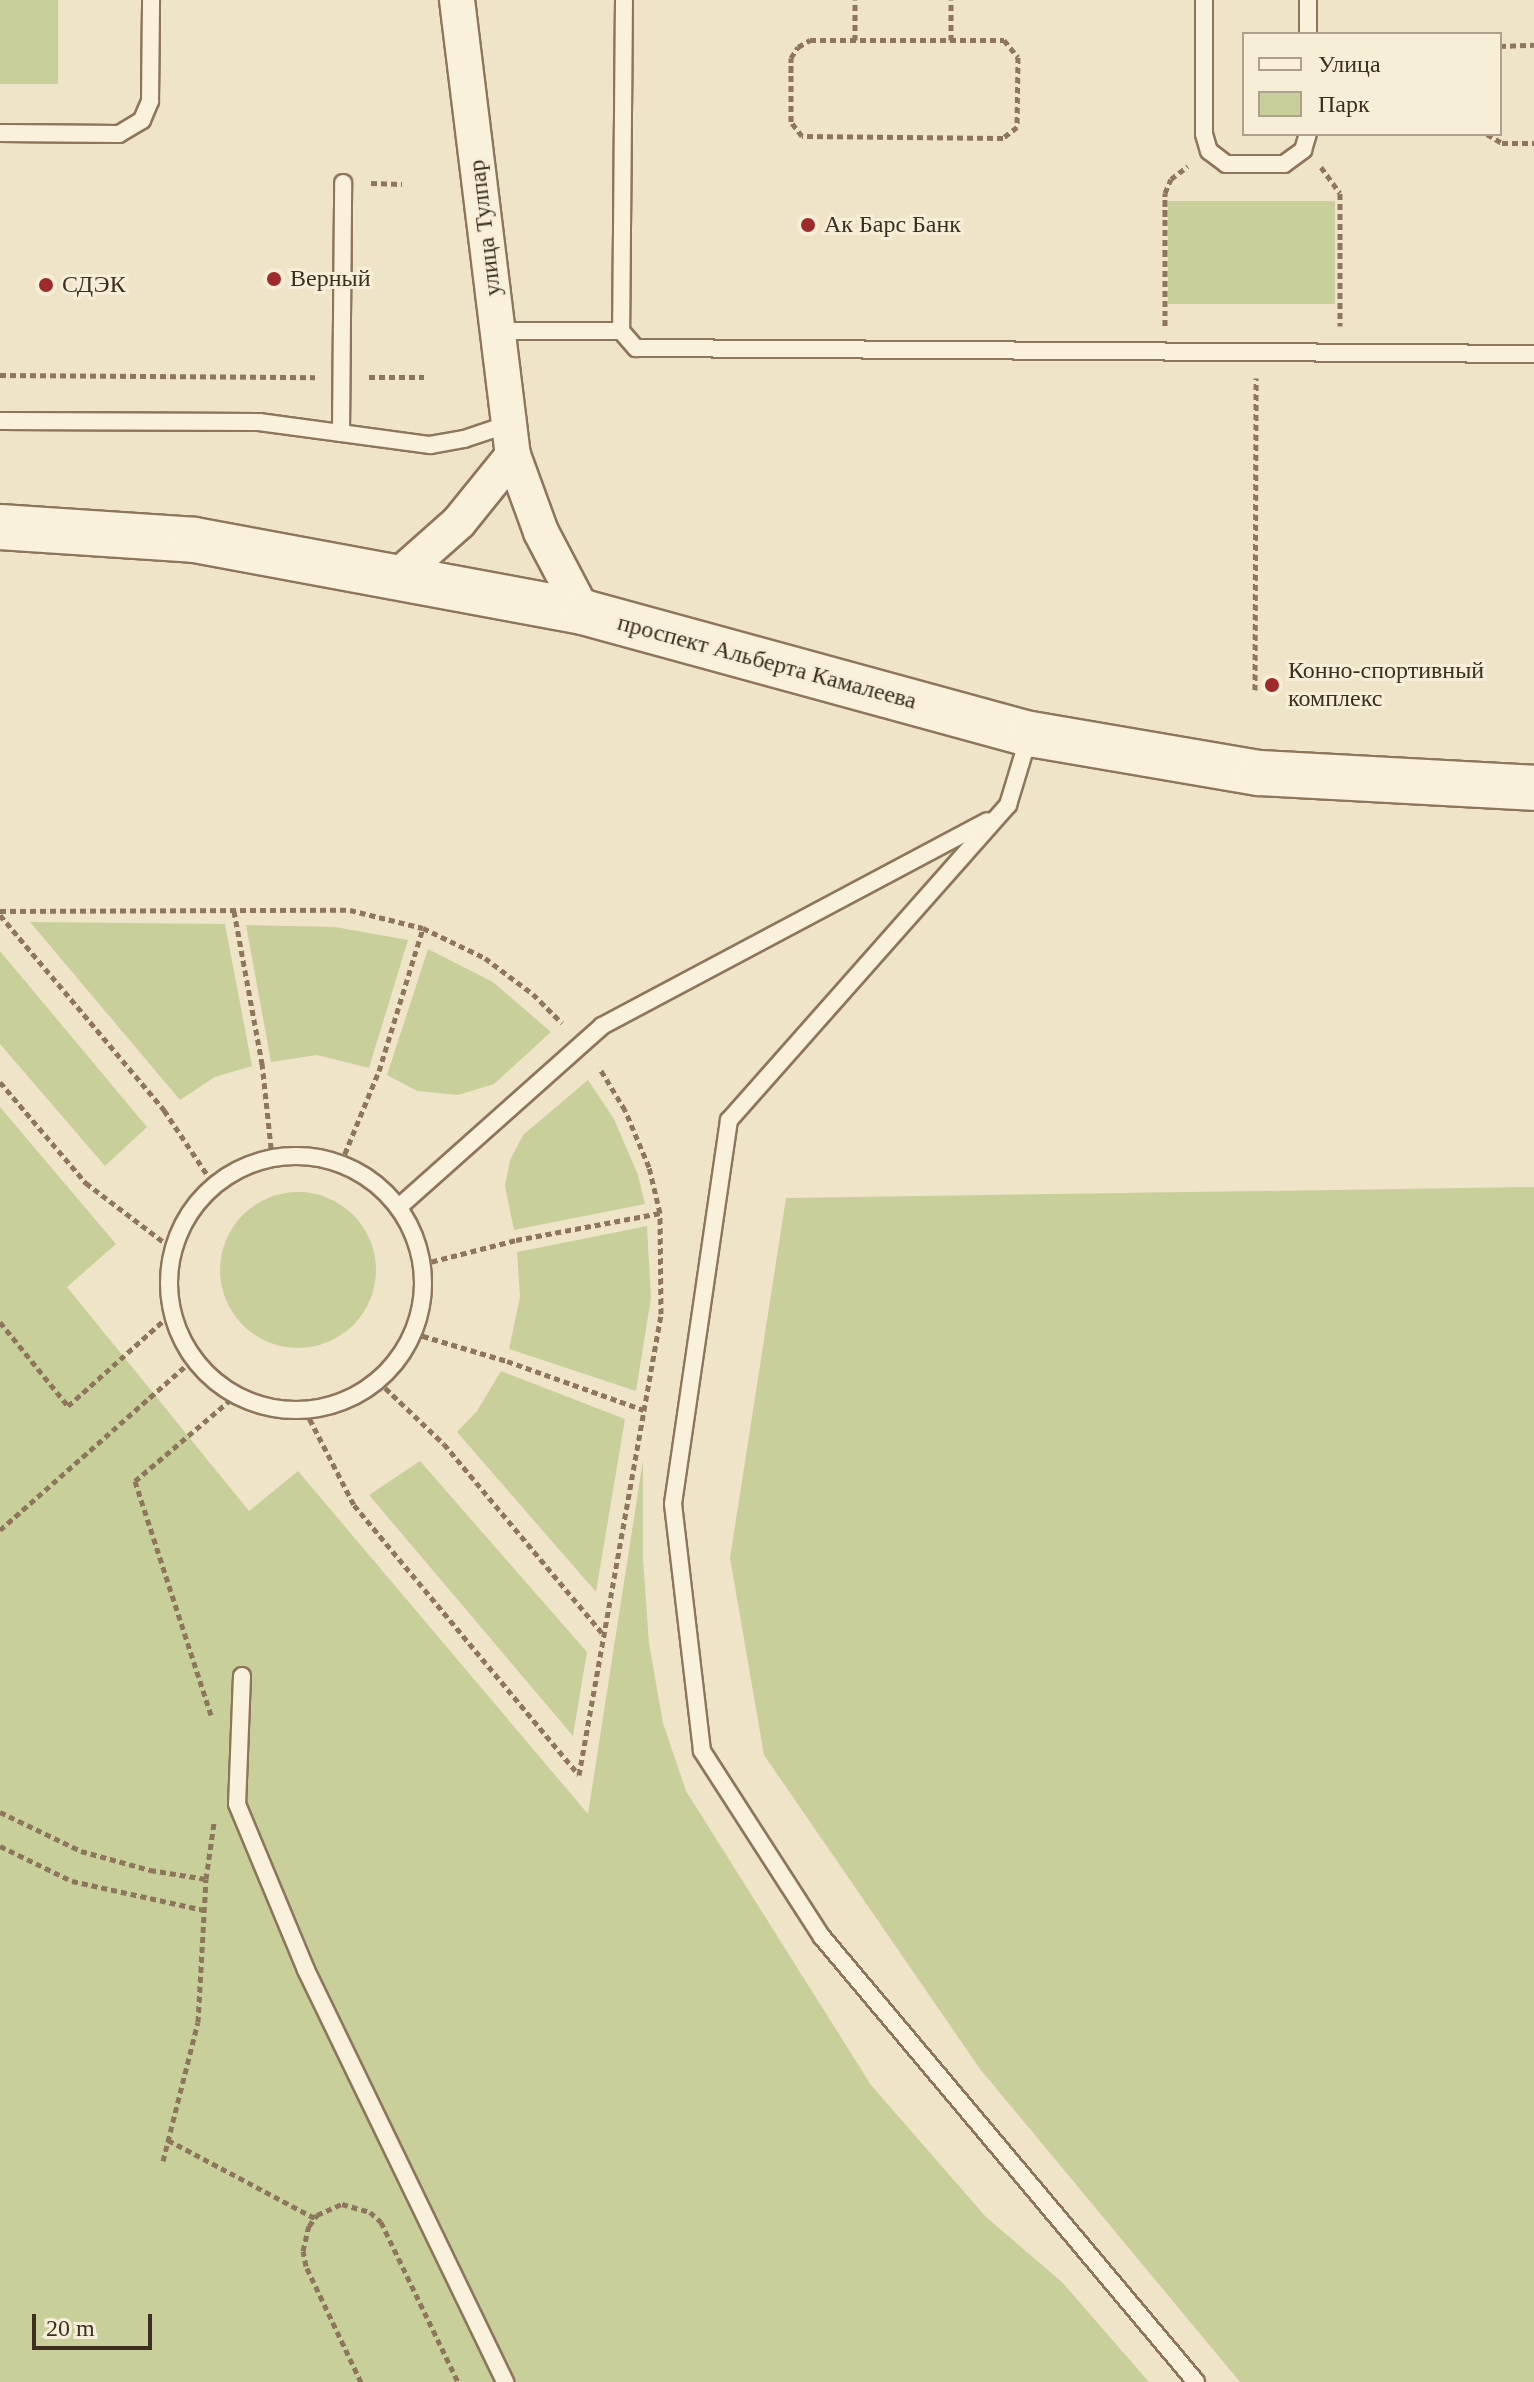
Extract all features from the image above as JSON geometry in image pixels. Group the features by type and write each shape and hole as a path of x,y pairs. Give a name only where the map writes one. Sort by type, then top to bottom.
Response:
{"main road":[{"name":"проспект Альберта Камалеева","path":"0,527 194,540 583,612 1030,734 1259,773 1534,788"}],"street":[{"name":"улица Тулпар","path":"457,0 511,440 541,532 583,612"},
{"path":"396,578 459,522 511,440"}],"lane":[{"path":"0,133 119,134 142,120 150,101 151,0"},
{"path":"624,0 621,331 630,345 646,351 1534,354"},
{"path":"1204,0 1204,134 1209,151 1226,164 1284,164 1305,142"},
{"path":"1308,0 1308,32"},
{"path":"341,433 343,183"},
{"path":"497,331 621,331"},
{"path":"0,421 259,422 430,445 464,439 511,440"},
{"path":"1030,734 1008,805 729,1120 673,1504 702,1751 822,1937 1196,2382"},
{"path":"399,1207 602,1026 996,817"},
{"path":"306,1155 341,1163 373,1181 399,1207 414,1234 422,1264 423,1299 413,1333 398,1359 378,1381 344,1402 305,1410 269,1408 235,1396 212,1380 193,1359 172,1313 168,1281 173,1249 189,1214 214,1185 241,1168 272,1157 306,1155"},
{"path":"242,1676 237,1804 306,1970 505,2382"}],"path":[{"path":"855,0 855,40"},
{"path":"951,0 951,40"},
{"path":"810,40 951,40 1004,40 1016,50 1019,120 1012,132 1003,138 802,136 791,122 794,52 810,40"},
{"path":"1502,46 1534,45"},
{"path":"1490,136 1502,143 1534,143"},
{"path":"1305,142 1340,193 1340,353"},
{"path":"1165,353 1166,188 1171,179 1209,151"},
{"path":"1255,690 1256,353"},
{"path":"0,375 424,377"},
{"path":"0,913 350,910 423,928 485,958 533,994 601,1070 625,1110 649,1167 660,1213 661,1314 579,1775 354,1505 305,1410"},
{"path":"234,911 262,1063 272,1157"},
{"path":"0,913 164,1110 214,1185"},
{"path":"341,1163 379,1071 423,928"},
{"path":"0,1082 86,1183 173,1249"},
{"path":"422,1264 516,1240 660,1213"},
{"path":"0,1322 68,1406 172,1313"},
{"path":"413,1333 507,1361 644,1410"},
{"path":"0,1530 193,1359"},
{"path":"378,1381 444,1444 602,1633"},
{"path":"213,1724 135,1481 235,1396"},
{"path":"0,1812 81,1851 178,1876 206,1879"},
{"path":"163,2161 198,2022 206,1879 215,1817"},
{"path":"0,1846 72,1881 204,1910"},
{"path":"168,2140 315,2218"},
{"path":"361,2382 306,2266 304,2238 315,2218 328,2208 342,2204 357,2205 381,2222 458,2382"}],"green space":[{"path":"0,0 58,0 58,84 0,84"},
{"path":"1168,201 1335,201 1335,304 1168,304"},
{"path":"30,922 225,924 252,1066 215,1077 180,1100"},
{"path":"246,925 335,927 408,940 369,1068 317,1055 271,1062"},
{"path":"428,949 493,982 551,1032 494,1084 458,1095 417,1091 387,1075"},
{"path":"0,951 147,1127 105,1166 0,1044"},
{"path":"588,1080 614,1119 638,1175 645,1204 514,1230 505,1186 510,1160 523,1135"},
{"path":"0,1107 116,1244 67,1287 249,1511 298,1471 588,1814 643,1460 643,1558 649,1643 663,1723 686,1791 871,2085 986,2217 1062,2282 1149,2382 0,2382"},
{"path":"1534,1187 1534,2382 1240,2382 980,2069 764,1755 730,1558 786,1198"},
{"path":"298,1192 328,1198 353,1215 370,1240 376,1270 370,1300 353,1325 328,1342 298,1348 268,1342 243,1325 226,1300 220,1270 226,1240 243,1215 268,1198"},
{"path":"647,1226 651,1298 636,1391 509,1349 520,1297 517,1252"},
{"path":"501,1371 625,1419 596,1592 457,1432 477,1411"},
{"path":"420,1461 587,1652 573,1736 369,1495"}],"place":[{"name":"Ак Барс Банк","path":"808,225"},
{"name":"Верный","path":"274,279"},
{"name":"СДЭК","path":"46,285"},
{"name":"Конно-спортивный комплекс","path":"1272,685"}]}
